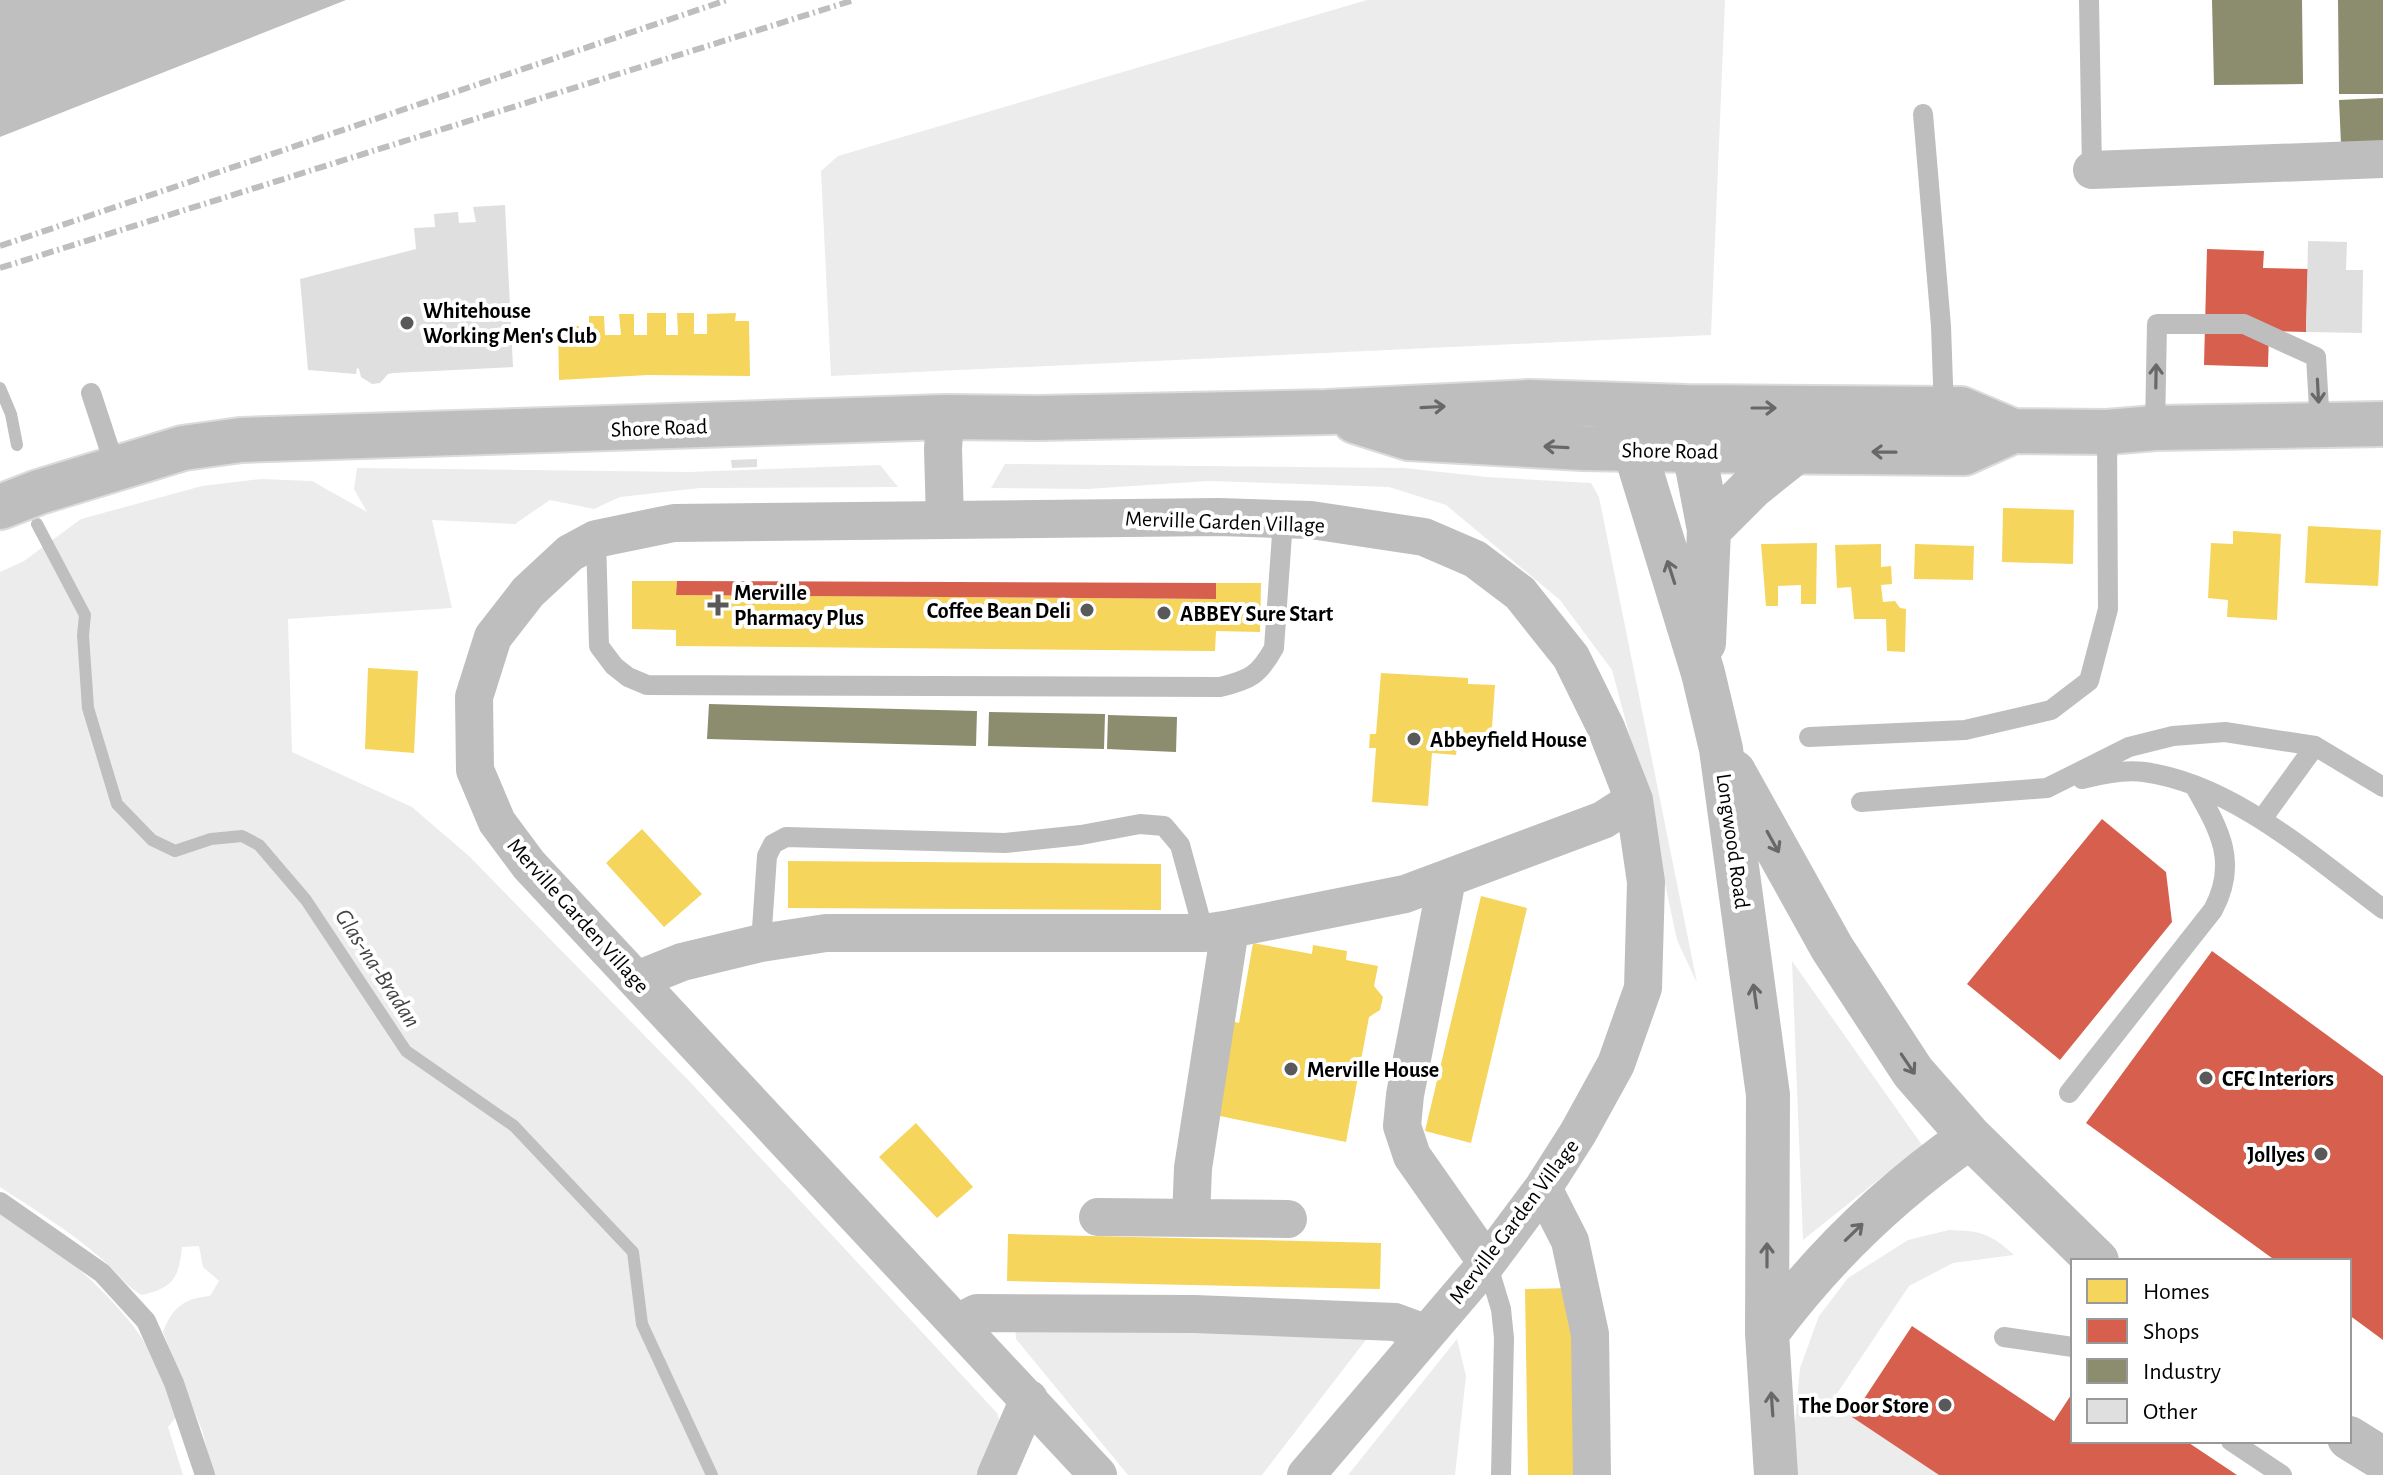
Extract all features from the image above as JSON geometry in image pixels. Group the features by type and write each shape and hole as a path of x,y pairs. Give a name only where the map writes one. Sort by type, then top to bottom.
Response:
{"main road":[{"name":"Shore Road","path":"20,499 183,448 241,440 945,417 1327,412 1530,402 1686,407 1961,409 2013,431 2107,432 2155,428 2383,424"},
{"path":"1621,405 1703,673 1721,749"},
{"path":"1686,407 1709,530 1703,673"},
{"name":"Shore Road","path":"1327,412 1409,438 1634,449 1964,453 2013,431"},
{"path":"1709,530 1752,487 1797,451"},
{"name":"Longwood Road","path":"1721,749 1832,948 1913,1072 1970,1137 2095,1259"},
{"name":"Longwood Road","path":"1721,749 1768,1095 1767,1333 1776,1475"},
{"path":"1767,1333 1833,1252 1875,1211 1970,1137"},
{"path":"2351,1439 2383,1459"}],"street":[{"path":"2092,170 2383,159"},
{"path":"945,417 945,520"},
{"name":"Merville Garden Village","path":"1098,1475 529,865 497,822 475,770 474,697 493,637 528,592 570,553 596,539 674,523 1204,517 1311,520 1424,537 1475,559 1520,593 1571,657 1606,728 1634,800 1646,882 1643,988 1616,1064 1543,1188 1487,1263 1306,1475"},
{"path":"637,980 682,962 761,943 826,933 1217,931 1405,894 1603,820 1634,800"},
{"path":"1447,879 1405,1095 1402,1126 1412,1156 1487,1263"},
{"path":"1191,1218 1193,1168 1217,931"},
{"path":"1543,1188 1570,1241 1590,1334 1592,1475"},
{"path":"1098,1217 1288,1219"},
{"path":"957,1323 977,1313 1194,1314 1395,1322 1425,1333"},
{"path":"996,1475 1029,1399"}],"lane":[{"path":"2089,0 2092,170"},
{"path":"1923,114 1941,326 1947,453"},
{"path":"2155,428 2157,324 2244,324 2316,357 2320,425"},
{"path":"91,393 116,469"},
{"path":"1809,737 1965,730 2051,710 2089,681 2108,609 2107,432"},
{"path":"596,539 599,646 614,666 628,677 647,685 1220,687 1246,681 1264,666 1274,648 1283,520"},
{"path":"2047,788 2129,747 2173,736 2225,732 2315,746 2383,787"},
{"path":"2262,819 2315,746"},
{"path":"1861,802 2047,788 2103,773 2142,771 2194,785 2262,819 2383,909"},
{"path":"2069,1093 2213,910 2223,892 2227,865 2219,829 2194,785"},
{"path":"761,943 767,856 773,844 786,837 1005,843 1081,835 1140,824 1164,826 1180,845 1217,931"},
{"path":"0,1202 102,1273 146,1321 174,1383 205,1475"},
{"path":"1487,1263 1501,1309 1504,1338 1501,1475"},
{"path":"2004,1337 2071,1347"},
{"path":"2234,1443 2282,1475"}],"shaded area":[{"path":"0,0 346,0 0,137"},
{"path":"1367,0 1725,0 1711,335 831,376 821,171 838,156"},
{"path":"1005,464 1404,468 1591,483 1599,497 1697,983 1677,940 1648,804 1612,670 1560,600 1446,505 1389,487 1208,481 1087,489 991,488"},
{"path":"880,465 898,487 700,488 620,497 594,509 550,500 515,524 432,520 452,608 288,619 292,752 412,807 469,856 691,1083 997,1413 1001,1424 981,1475 213,1475 203,1433 163,1332 180,1306 193,1299 210,1296 219,1281 203,1267 199,1246 182,1247 179,1267 172,1280 161,1289 142,1295 80,1241 0,1187 0,572 24,561 81,519 202,486 261,479 312,481 367,512 354,489 357,468 689,472"},
{"path":"1792,961 1922,1145 1803,1240"},
{"path":"0,1210 37,1235 89,1278 141,1337 159,1370 177,1416 168,1427 183,1475 0,1475"},
{"path":"1949,1230 1984,1235 2014,1255 1953,1263 1909,1286 1832,1401 1939,1475 1793,1475 1800,1368 1819,1316 1848,1278 1908,1240"},
{"path":"1015,1325 1375,1328 1262,1475 1128,1475 1016,1339"},
{"path":"1457,1339 1466,1376 1455,1475 1348,1475"}],"building: Homes":[{"path":"647,313 666,313 666,335 678,335 677,313 694,313 694,334 707,334 707,314 736,313 735,321 749,321 750,376 648,375 559,380 558,326 579,326 579,342 589,342 589,316 604,316 605,335 621,335 619,314 634,314 634,335 647,335"},
{"path":"2003,508 2074,510 2073,564 2002,562"},
{"path":"2308,526 2381,530 2378,586 2305,583"},
{"path":"2233,531 2281,534 2277,620 2227,617 2228,600 2208,598 2211,543 2233,544"},
{"path":"1817,543 1816,604 1801,604 1801,585 1778,586 1778,606 1766,606 1761,544"},
{"path":"1881,544 1881,567 1891,566 1892,584 1881,585 1883,602 1895,601 1900,608 1906,609 1905,652 1887,651 1886,619 1854,619 1851,587 1837,588 1835,545"},
{"path":"1915,544 1974,546 1973,580 1914,579"},
{"path":"632,581 677,581 676,595 1216,599 1216,583 1261,583 1260,632 1216,631 1215,651 676,646 676,630 632,629"},
{"path":"368,668 418,671 414,753 365,749"},
{"name":"Abbeyfield House","path":"1381,673 1468,678 1468,684 1495,685 1491,741 1458,738 1456,755 1432,753 1428,806 1372,802 1376,748 1369,748 1370,734 1376,734"},
{"path":"642,829 702,894 664,927 606,863"},
{"path":"788,861 1161,864 1161,910 788,908"},
{"path":"1481,896 1527,908 1471,1143 1425,1131"},
{"name":"Merville House","path":"1253,943 1312,954 1313,945 1347,951 1346,960 1378,966 1374,986 1383,997 1380,1010 1369,1017 1346,1142 1215,1115 1232,1021 1239,1023"},
{"path":"916,1123 973,1187 937,1218 879,1157"},
{"path":"1008,1234 1381,1243 1380,1289 1007,1281"},
{"path":"1572,1288 1575,1475 1528,1475 1525,1289"}],"building: Shops":[{"path":"2207,249 2264,251 2263,268 2308,269 2306,332 2269,331 2268,367 2204,365"},
{"path":"677,581 1216,583 1216,599 676,595"},
{"path":"2102,819 2166,872 2172,922 2060,1060 1967,984"},
{"path":"2212,951 2383,1076 2383,1340 2351,1316 2351,1259 2273,1259 2086,1123"},
{"name":"The Door Store","path":"1912,1326 2054,1421 2071,1395 2071,1443 2189,1443 2237,1475 1939,1475 1852,1417"}],"building: Industry":[{"path":"2212,0 2302,0 2303,84 2214,85"},
{"path":"2338,0 2383,0 2383,94 2339,94"},
{"path":"2383,98 2383,142 2341,144 2339,100"},
{"path":"709,704 977,711 976,746 707,739"},
{"path":"989,712 1105,714 1104,749 988,746"},
{"path":"1108,715 1177,717 1176,752 1107,749"}],"building: Other":[{"name":"Whitehouse Working Men's Club","path":"505,205 513,367 393,373 380,383 372,384 361,377 357,368 356,374 308,370 300,279 416,249 414,228 435,227 434,214 458,212 459,223 476,222 473,207"},
{"path":"2308,241 2347,242 2346,270 2363,270 2362,333 2306,332"},
{"path":"757,459 757,467 732,468 731,460"}],"waterway":[{"name":"Glas-na-Bradan","path":"0,388 11,414 17,445"},
{"name":"Glas-na-Bradan","path":"37,524 85,615 83,635 88,708 117,804 152,840 175,851 211,839 242,836 259,845 306,900 406,1051 514,1126 633,1252 642,1324 712,1475"}],"railway":[{"path":"0,246 727,0"},
{"path":"0,268 854,0"}],"place":[{"name":"Whitehouse Working Men's Club","path":"407,323"},
{"name":"Merville Pharmacy Plus","path":"718,605"},
{"name":"Coffee Bean Deli","path":"1087,610"},
{"name":"ABBEY Sure Start","path":"1164,613"},
{"name":"Abbeyfield House","path":"1414,739"},
{"name":"Merville House","path":"1291,1069"},
{"name":"CFC Interiors","path":"2206,1078"},
{"name":"Jollyes","path":"2321,1154"},
{"name":"The Door Store","path":"1945,1405"}]}
